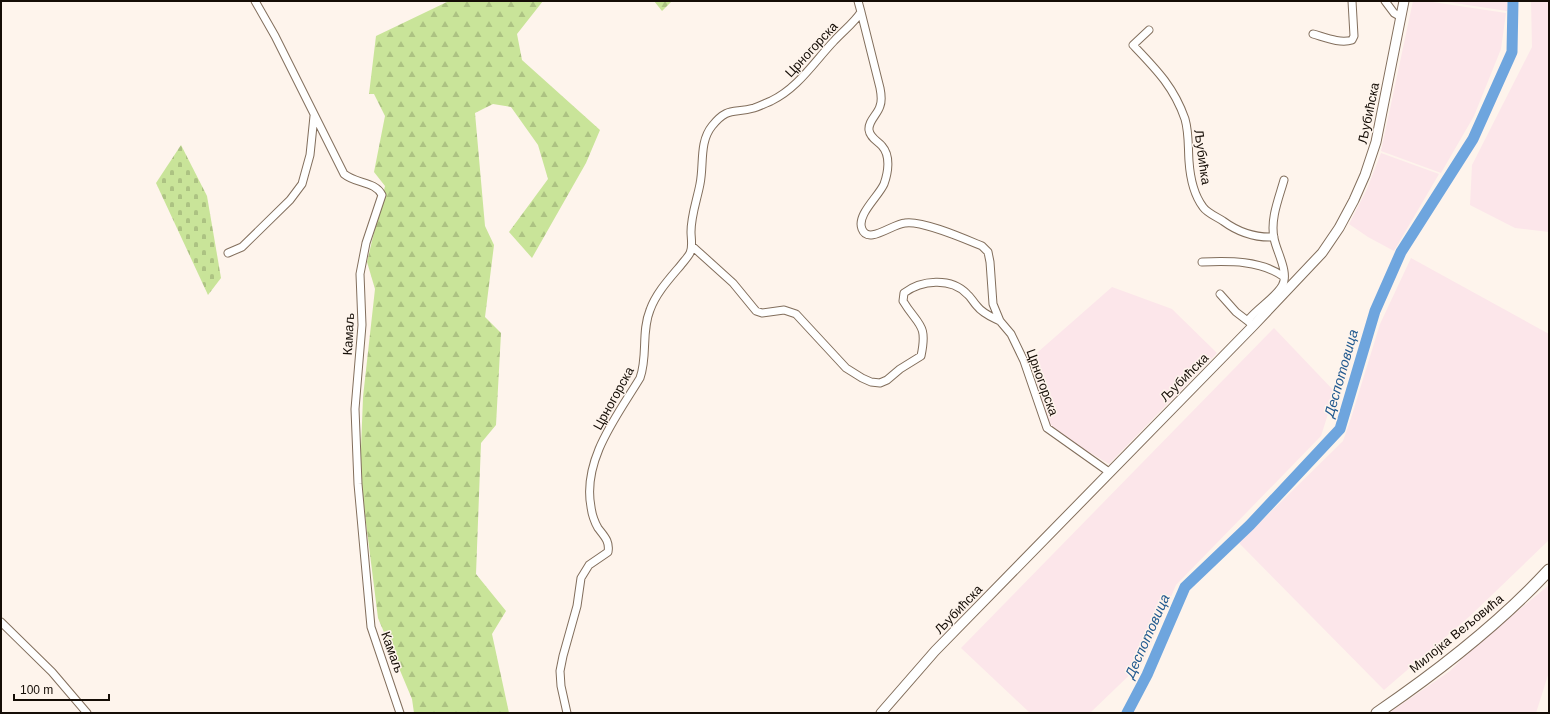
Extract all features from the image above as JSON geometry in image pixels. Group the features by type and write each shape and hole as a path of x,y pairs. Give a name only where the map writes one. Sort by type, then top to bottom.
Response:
{"main road":[{"name":"Милојка Вељовића","path":"1377,713 1448,661 1487,629 1549,570"}],"street":[{"name":"Камаљ","path":"255,1 275,36 344,174 349,178 373,185 379,189 382,195 366,243 360,274 362,325 355,409 358,484 371,627 400,713"},
{"path":"858,1 881,96 881,106 870,123 869,130 872,137 884,148 888,156 884,185 864,213 861,222 862,228 865,234 870,236 906,222 927,226 982,246 988,252 994,304 1000,321"},
{"path":"1313,34 1339,41 1347,42 1352,40 1354,36 1352,1"},
{"path":"1385,1 1394,13 1401,17"},
{"name":"Љубићска","path":"881,713 935,651 1251,324 1322,254 1339,228 1354,200 1365,175 1376,142 1404,1"},
{"name":"Црногорска","path":"566,713 560,671 577,606 581,578 589,565 608,552 609,547 606,538 594,520 591,506 591,479 595,463 606,435 642,374 645,360 645,335 650,308 690,252 692,246 692,218 700,183 701,160 710,128 727,112 738,109 754,108 789,90 805,75 834,41 856,20 861,12"},
{"name":"Љубићка","path":"1149,30 1133,45 1172,89 1185,119 1189,136 1189,162 1195,191 1203,208 1233,229 1260,238 1274,238"},
{"path":"228,253 242,247 290,200 302,184 310,155 314,116"},
{"path":"1251,324 1249,318 1282,286 1284,277 1274,238 1274,219 1284,180"},
{"path":"692,246 733,283 756,311 762,313 784,310 796,314 846,368 871,382 880,383 887,380 900,369 921,356 924,342 923,330 902,301 904,293 912,286 933,282 955,284 968,294 978,308 987,315 1000,321"},
{"path":"1202,262 1236,261 1277,272 1284,277"},
{"path":"1220,294 1236,312 1251,324"},
{"name":"Црногорска","path":"1000,321 1011,334 1024,361 1047,428 1109,472"},
{"path":"1,622 52,672 87,713"}],"shaded area":[{"path":"1413,1 1426,1 1506,13 1501,49 1474,116 1441,173 1381,151"},
{"path":"1441,1 1507,1 1507,11"},
{"path":"1531,1 1549,1 1549,232 1515,228 1470,205 1472,165 1532,47"},
{"path":"1381,153 1439,174 1394,251 1368,237 1349,224 1367,189"},
{"path":"1411,258 1549,334 1549,540 1470,616 1384,690 1239,543 1343,441 1380,324"},
{"path":"1112,287 1172,309 1217,353 1109,464 1077,445 1049,424 1030,359"},
{"path":"1274,328 1335,392 1321,436 1176,585 1143,662 1090,713 1030,713 961,648"},
{"path":"1549,585 1549,672 1536,713 1389,713 1450,671 1474,647"}],"green space":[{"path":"449,1 543,1 517,34 522,60 600,130 586,163 532,258 509,232 548,179 538,145 511,107 493,104 475,113 485,226 494,245 485,317 501,333 496,425 481,443 476,574 506,611 492,634 509,713 414,713 412,699 378,618 360,475 363,397 375,289 367,262 385,186 374,172 385,116 374,94 369,94 376,36"},
{"path":"654,1 672,1 662,11"},
{"path":"181,145 207,196 221,278 208,295 156,183"}],"waterway":[{"name":"Деспотовица","path":"1127,713 1147,675 1185,587 1250,525 1340,429 1375,311 1401,252 1473,139 1512,52 1513,1"}]}
